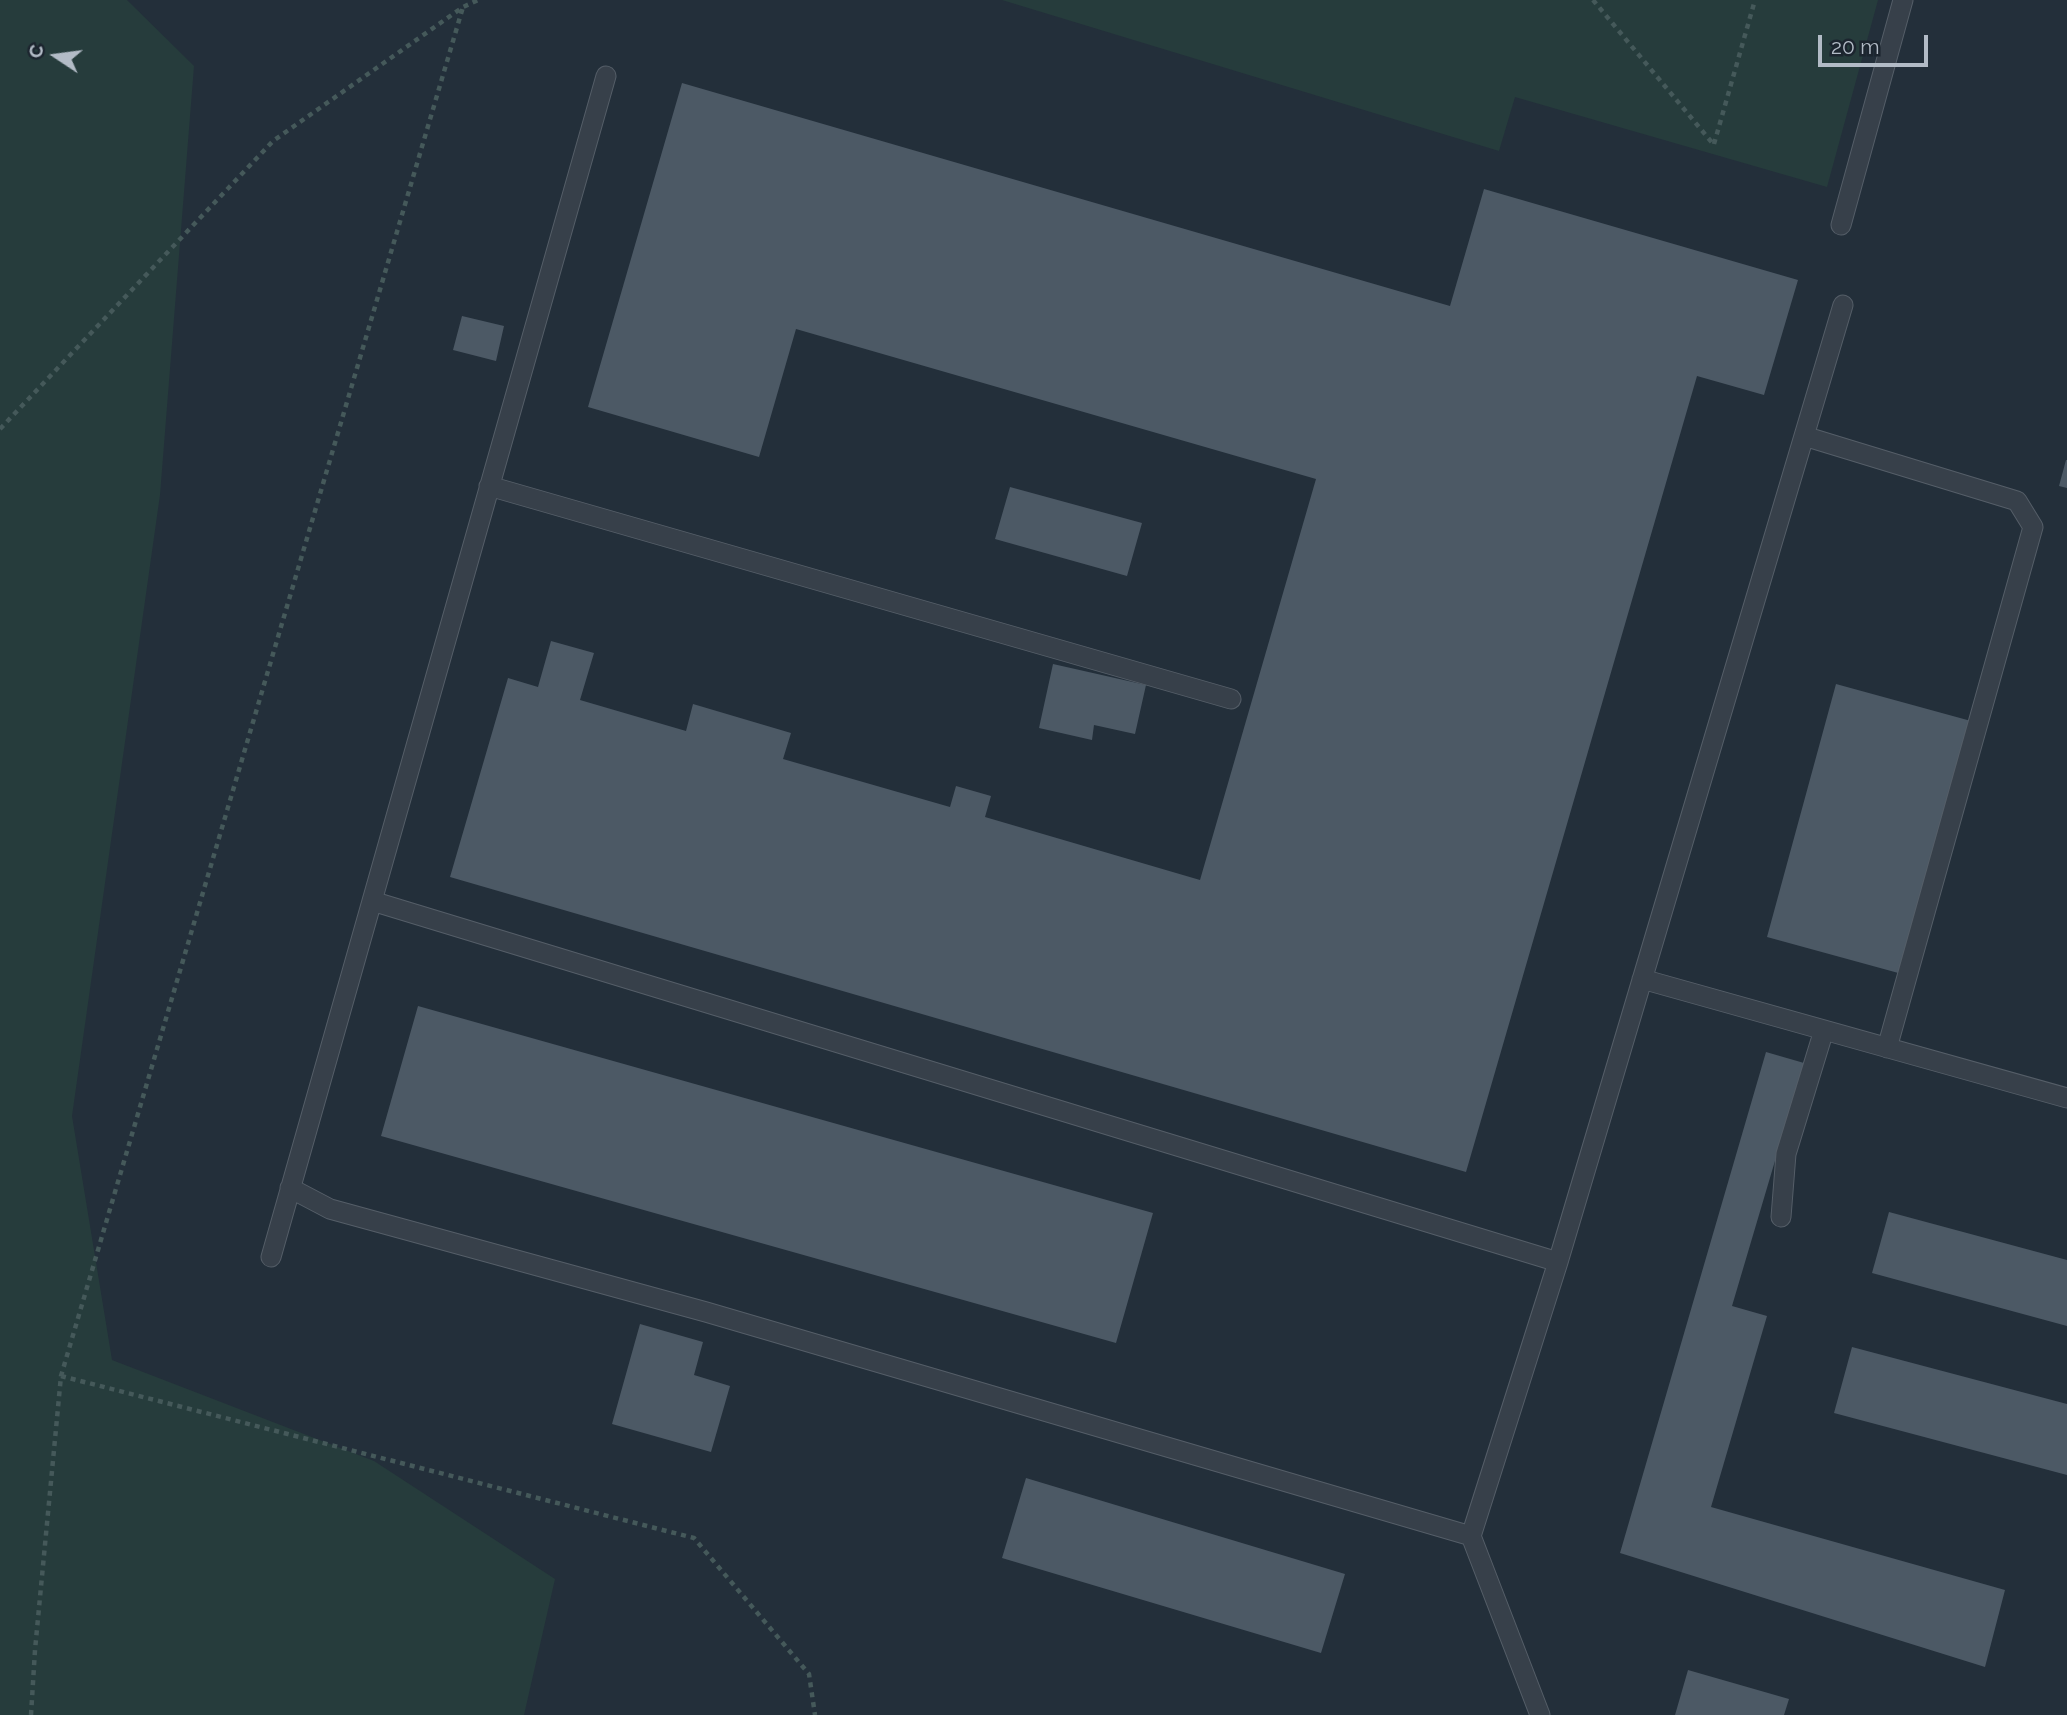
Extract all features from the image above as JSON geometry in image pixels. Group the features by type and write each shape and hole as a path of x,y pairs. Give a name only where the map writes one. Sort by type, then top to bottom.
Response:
{"lane":[{"path":"1840,225 1903,0"},
{"path":"271,1257 606,76"},
{"path":"1540,1715 1471,1536 1558,1262 1843,305"},
{"path":"1804,436 2017,501 2033,527 1887,1048"},
{"path":"489,486 1231,699"},
{"path":"372,901 1558,1262"},
{"path":"1642,979 2067,1098"},
{"path":"1781,1217 1786,1154 1824,1030"},
{"path":"290,1188 330,1209 706,1312 1471,1536"}],"path":[{"path":"0,429 273,141 478,0"},
{"path":"1593,0 1714,145 1755,0"},
{"path":"31,1715 34,1650 61,1376 463,8"},
{"path":"61,1376 694,1538 809,1674 815,1715"}],"green space":[{"path":"0,0 127,0 194,66 160,495 72,1116 112,1360 374,1461 555,1579 524,1715 0,1715"},
{"path":"1002,0 1878,0 1827,187 1515,97 1499,151"}],"building":[{"path":"682,83 1450,306 1484,189 1798,280 1764,395 1697,376 1466,1172 450,877 508,678 538,687 551,641 594,653 580,700 686,731 693,704 791,733 783,759 950,807 956,786 991,796 985,817 1200,880 1316,479 796,329 759,457 588,407"},
{"path":"462,316 504,326 496,361 453,350"},
{"path":"2067,460 2067,488 2059,486"},
{"path":"1010,487 1142,523 1127,576 995,539"},
{"path":"1053,664 1146,685 1135,734 1094,725 1092,740 1039,728"},
{"path":"1836,684 1971,721 1902,974 1767,937"},
{"path":"418,1006 1153,1213 1116,1343 381,1136"},
{"path":"1766,1052 1804,1063 1732,1306 1767,1316 1711,1507 2005,1590 1985,1667 1620,1553"},
{"path":"1889,1212 2067,1260 2067,1326 1872,1273"},
{"path":"640,1324 703,1342 694,1375 730,1386 711,1452 612,1424"},
{"path":"1852,1347 2067,1404 2067,1475 1834,1413"},
{"path":"1026,1478 1345,1574 1321,1653 1002,1558"},
{"path":"1688,1670 1789,1699 1784,1715 1675,1715"}]}
